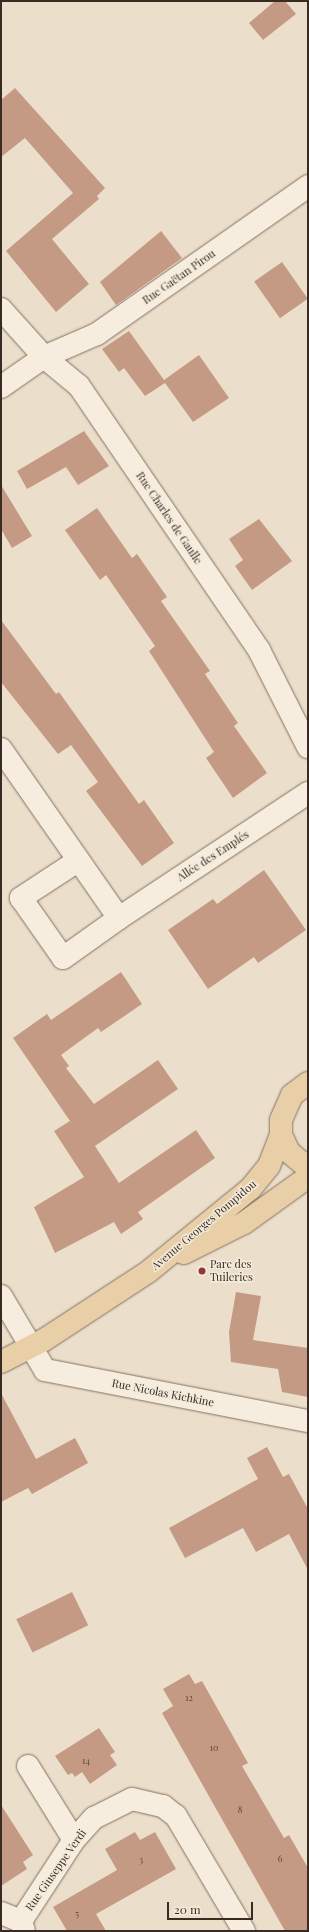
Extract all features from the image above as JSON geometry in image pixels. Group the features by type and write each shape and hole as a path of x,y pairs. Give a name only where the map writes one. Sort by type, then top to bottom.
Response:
{"main road":[{"name":"Avenue Georges Pompidou","path":"148,1272 251,1188 269,1166 281,1135 284,1107 296,1089 308,1083"},
{"path":"281,1135 290,1152 308,1168"},
{"name":"Avenue Georges Pompidou","path":"1,1362 29,1349 148,1272 244,1223 308,1177"}],"street":[{"name":"Rue Gaëtan Pirou","path":"1,387 44,357 97,334 308,186"},
{"name":"Rue Charles de Gaulle","path":"1,309 44,357 79,386 255,643 308,747"},
{"path":"1,750 76,862 118,918"},
{"name":"Allée des Emplés","path":"76,862 21,898 63,958 118,918 308,793"},
{"path":"1,1296 29,1349"},
{"name":"Rue Nicolas Kichkine","path":"29,1349 45,1370 308,1421"},
{"path":"28,1766 74,1840"},
{"name":"Rue Giuseppe Verdi","path":"15,1921 74,1840 94,1818 116,1805 132,1799 163,1806 176,1816 244,1931"}],"building":[{"path":"275,1 285,1 296,14 263,40 249,23"},
{"path":"15,88 105,188 97,196 99,199 52,239 89,284 56,312 6,251 73,193 25,138 1,157 1,100"},
{"path":"161,231 182,258 116,305 100,282"},
{"path":"282,262 308,299 280,318 254,282"},
{"path":"129,331 164,380 199,355 229,398 193,422 165,383 145,396 124,368 119,372 102,349"},
{"path":"84,431 109,466 78,485 66,467 27,489 17,471"},
{"path":"1,485 32,536 12,548 1,529"},
{"path":"97,508 132,558 137,554 167,597 161,601 210,671 205,674 238,723 234,726 267,773 233,798 206,758 214,752 149,651 155,646 106,575 100,580 65,530"},
{"path":"259,519 292,561 252,590 235,566 243,560 229,539"},
{"path":"1,620 56,694 59,692 139,804 144,800 174,843 142,866 86,791 98,782 71,745 58,754 1,682"},
{"path":"264,870 306,930 258,963 254,957 208,989 168,930 213,899 217,904"},
{"path":"121,972 142,1004 101,1032 98,1028 61,1055 69,1066 66,1068 94,1104 158,1060 178,1089 95,1146 119,1183 196,1130 215,1158 138,1212 143,1219 121,1234 114,1222 55,1253 34,1207 84,1177 54,1131 70,1121 13,1038 47,1014 51,1020"},
{"path":"236,1292 261,1296 253,1340 308,1348 308,1397 282,1392 278,1369 231,1362 229,1332"},
{"path":"1,1393 36,1459 75,1438 88,1463 32,1494 28,1488 1,1502"},
{"path":"267,1447 283,1477 289,1474 308,1509 308,1570 289,1534 256,1552 243,1528 185,1558 169,1528 258,1479 247,1458"},
{"path":"72,1592 88,1625 32,1652 16,1619"},
{"path":"189,1674 195,1684 202,1681 248,1763 242,1766 284,1838 289,1835 308,1868 308,1931 285,1931 162,1713 173,1706 163,1689"},
{"path":"99,1728 115,1752 110,1755 117,1765 90,1784 82,1772 75,1777 72,1773 68,1775 55,1756"},
{"path":"1,1805 33,1855 23,1862 27,1869 1,1886"},
{"path":"135,1832 140,1840 155,1832 176,1869 96,1914 106,1931 67,1931 53,1907 117,1870 105,1849"}],"place":[{"name":"Parc des Tuileries","path":"202,1271"}]}
